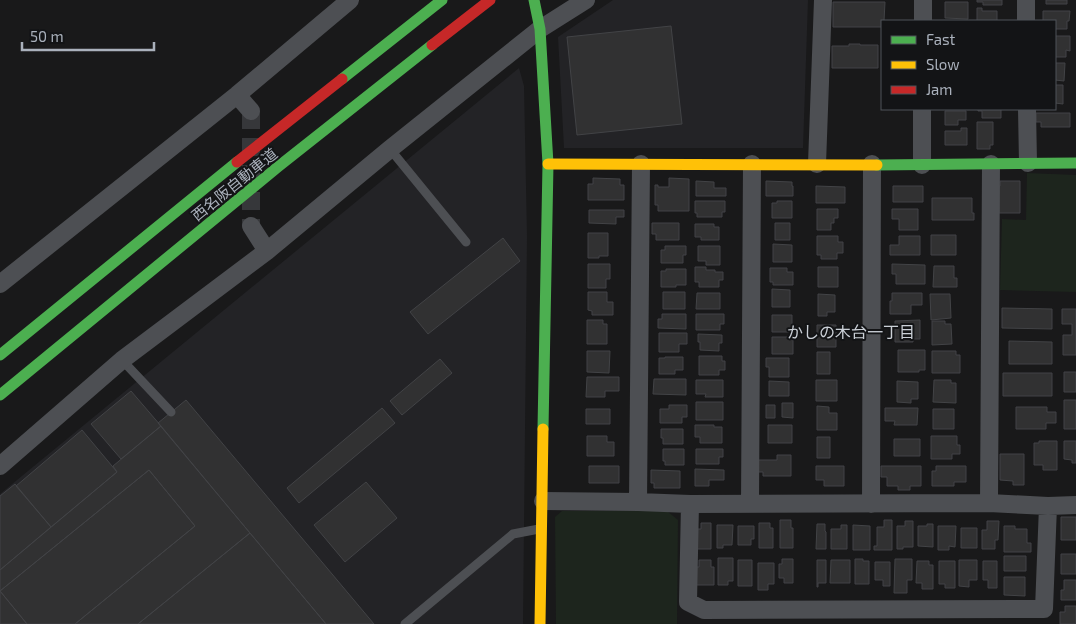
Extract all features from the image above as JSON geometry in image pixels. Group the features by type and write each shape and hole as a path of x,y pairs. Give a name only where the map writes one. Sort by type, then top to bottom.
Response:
{"main road":[{"name":"西名阪自動車道","path":"0,355 245,155 442,0"},
{"name":"西名阪自動車道","path":"0,394 271,172 490,0"},
{"path":"533,1 540,30 548,164 540,624"},
{"path":"548,164 922,165 1076,163"}],"street":[{"path":"0,284 237,95 350,0"},
{"path":"0,466 122,360 267,251 390,149 540,30 586,0"},
{"path":"816,164 823,0"},
{"path":"923,0 923,20"},
{"path":"1026,0 1026,20"},
{"path":"237,95 251,111"},
{"path":"922,110 922,165"},
{"path":"1027,110 1028,163"},
{"path":"638,502 641,164"},
{"path":"750,504 752,164"},
{"path":"871,504 872,164"},
{"path":"989,504 991,164"},
{"path":"251,226 267,251"},
{"path":"543,501 690,504 1076,505"},
{"path":"690,504 688,602 704,610 1044,609 1048,506"}],"lane":[{"path":"390,149 466,242"},
{"path":"122,360 171,412"},
{"path":"405,624 513,534 542,529"}],"shaded area":[{"path":"613,0 808,0 803,148 564,148 558,37"},
{"path":"519,68 524,86 527,236 523,624 0,624 0,494"},
{"path":"1027,173 1076,175 1076,292 1000,290 1002,219 1026,220"},
{"path":"562,511 667,511 678,520 677,624 556,624 555,517"}],"building":[{"path":"977,0 1002,0 1002,5 983,5 983,2 977,2"},
{"path":"1046,0 1067,0 1067,4 1046,4"},
{"path":"833,2 885,2 884,20 881,20 881,27 833,27"},
{"path":"945,2 968,2 968,19 945,18"},
{"path":"977,8 982,8 982,11 997,11 997,20 977,20"},
{"path":"1043,11 1070,11 1067,29 1056,29 1056,20 1043,20"},
{"path":"671,26 682,124 577,135 567,37"},
{"path":"1056,36 1070,36 1070,51 1066,50 1066,57 1056,57"},
{"path":"849,44 878,45 878,68 832,68 832,46 849,46"},
{"path":"1056,63 1065,63 1064,81 1056,80"},
{"path":"1056,85 1063,85 1063,104 1056,103"},
{"path":"1001,110 1001,118 982,118 982,111 978,111"},
{"path":"945,111 966,111 966,120 958,120 958,125 945,125"},
{"path":"1036,113 1070,113 1070,127 1041,127 1041,122 1036,122"},
{"path":"977,122 993,122 993,145 990,145 990,149 977,149"},
{"path":"961,128 967,128 967,145 945,145 945,131 961,131"},
{"path":"593,178 620,179 620,185 624,185 624,200 588,200 588,184 593,184"},
{"path":"669,178 689,179 689,211 658,211 658,205 655,205 655,185 658,185 658,187 669,187"},
{"path":"696,181 714,182 714,188 726,188 726,196 696,196"},
{"path":"766,181 792,182 793,196 766,196"},
{"path":"1000,181 1020,181 1020,213 999,213"},
{"path":"816,186 845,187 845,203 816,203"},
{"path":"893,186 923,186 923,202 893,202"},
{"path":"932,198 972,198 974,220 932,220"},
{"path":"695,201 725,201 725,212 722,212 722,217 697,217"},
{"path":"777,201 792,201 792,218 772,218 772,203 777,203"},
{"path":"817,209 838,209 838,218 834,218 834,223 831,223 831,230 817,230"},
{"path":"892,209 918,209 918,230 899,230 899,219 892,219"},
{"path":"589,210 624,210 624,217 616,217 616,224 589,223"},
{"path":"652,223 679,223 679,240 656,240 656,234 652,234"},
{"path":"775,223 790,223 790,240 775,240"},
{"path":"695,224 714,224 714,227 719,227 719,240 701,240 701,237 695,237"},
{"path":"588,233 608,233 608,256 588,258"},
{"path":"931,235 956,235 956,255 931,255"},
{"path":"817,236 838,236 838,242 843,242 843,253 837,253 837,259 821,259 821,255 817,255"},
{"path":"899,236 920,236 920,255 890,255 890,245 899,245"},
{"path":"503,238 520,261 428,334 410,312"},
{"path":"773,244 792,245 792,262 773,262"},
{"path":"665,246 686,246 686,255 683,255 683,263 661,263 661,250 665,250"},
{"path":"698,246 720,246 720,265 706,265 706,261 698,261"},
{"path":"588,264 610,264 610,279 606,279 606,288 588,288"},
{"path":"892,264 925,265 925,284 896,284 896,274 892,274"},
{"path":"934,266 954,266 954,278 957,278 957,287 933,287"},
{"path":"695,267 706,267 706,270 723,272 723,280 719,280 719,287 699,287 699,282 695,282"},
{"path":"818,267 838,267 838,287 818,287"},
{"path":"770,268 787,268 787,272 793,272 793,285 773,285 773,282 770,282"},
{"path":"666,269 686,269 686,285 661,287 661,271 666,271"},
{"path":"772,289 790,290 790,307 772,307"},
{"path":"588,292 607,292 607,302 613,302 613,315 592,315 592,311 588,310"},
{"path":"663,292 685,292 685,309 663,309"},
{"path":"697,293 720,293 720,309 696,309"},
{"path":"892,293 922,293 922,305 911,305 911,314 890,314"},
{"path":"818,294 835,295 835,312 827,312 827,316 818,316"},
{"path":"930,294 950,294 951,318 931,320"},
{"path":"1002,308 1052,309 1052,329 1002,328"},
{"path":"1062,309 1076,309 1076,355 1063,355 1063,335 1072,335 1072,324 1062,324"},
{"path":"662,314 686,314 686,329 658,328 658,319 662,319"},
{"path":"696,314 724,314 724,324 720,324 720,330 696,330"},
{"path":"772,315 792,315 792,332 772,332"},
{"path":"587,320 603,320 603,324 607,324 607,344 587,344"},
{"path":"920,320 920,339 913,339 913,342 895,342 895,321"},
{"path":"932,321 945,321 945,324 951,324 952,344 932,345"},
{"path":"817,325 836,325 836,347 817,347"},
{"path":"659,333 687,333 687,344 679,344 679,352 659,352"},
{"path":"698,334 722,335 719,351 700,350"},
{"path":"772,337 793,337 793,354 772,354"},
{"path":"1009,341 1052,342 1052,364 1009,364"},
{"path":"898,350 925,350 925,370 919,370 919,372 898,372"},
{"path":"587,351 610,351 609,373 587,372"},
{"path":"932,351 956,351 956,355 960,355 960,373 932,373"},
{"path":"817,352 830,352 830,374 817,374"},
{"path":"699,356 722,356 722,361 725,361 725,370 719,370 719,375 699,375"},
{"path":"683,357 683,370 675,370 675,374 659,374 659,358"},
{"path":"766,358 789,358 789,377 769,377 769,367 766,367"},
{"path":"440,359 452,373 402,415 390,401"},
{"path":"1064,372 1076,372 1076,392 1064,392"},
{"path":"1003,373 1052,373 1052,396 1003,396"},
{"path":"587,377 619,377 619,391 605,391 605,397 586,397"},
{"path":"654,379 686,379 686,395 653,394"},
{"path":"696,380 723,380 723,397 705,397 706,394 696,394"},
{"path":"816,380 837,380 837,401 816,401"},
{"path":"934,380 951,380 951,383 956,383 956,403 933,402"},
{"path":"769,381 789,382 789,396 769,396"},
{"path":"897,381 918,382 918,399 911,399 911,403 897,402"},
{"path":"131,391 161,426 121,459 91,424"},
{"path":"186,400 374,624 326,624 158,423"},
{"path":"1064,400 1076,400 1076,429 1064,429"},
{"path":"696,402 723,402 723,420 696,420"},
{"path":"782,403 793,403 793,418 782,417"},
{"path":"669,405 687,405 687,417 682,417 682,423 660,423 660,409 669,409"},
{"path":"766,405 775,405 775,418 766,418"},
{"path":"817,406 829,407 829,413 837,413 837,430 817,430"},
{"path":"1016,407 1047,407 1047,412 1056,412 1056,423 1046,423 1046,429 1016,429"},
{"path":"382,408 395,423 299,503 287,488"},
{"path":"885,408 918,408 917,425 894,425 895,421 885,421"},
{"path":"586,409 610,409 610,424 586,424"},
{"path":"933,409 954,409 954,429 933,429"},
{"path":"695,425 722,427 722,443 700,443 700,437 695,437"},
{"path":"768,425 792,425 792,443 768,443"},
{"path":"161,426 250,533 138,624 75,624 195,526 149,470 0,591 0,570 117,472 113,466"},
{"path":"661,429 683,429 683,444 663,444"},
{"path":"82,430 117,472 51,527 16,486"},
{"path":"587,436 607,436 607,442 614,442 614,456 587,456"},
{"path":"931,436 957,436 960,454 952,454 952,459 931,459"},
{"path":"817,437 830,437 830,458 817,458"},
{"path":"894,439 920,439 920,456 894,456"},
{"path":"1039,441 1057,441 1057,470 1043,470 1043,465 1034,465 1034,443 1039,443"},
{"path":"1064,441 1076,441 1076,463 1072,463 1072,460 1064,459"},
{"path":"663,449 684,449 684,465 665,465"},
{"path":"696,449 723,449 723,457 719,457 719,464 696,464"},
{"path":"1000,454 1024,454 1024,485 1013,485 1013,481 1000,480"},
{"path":"777,455 791,455 791,476 763,476 763,472 758,472 758,460 777,460"},
{"path":"589,466 619,466 619,483 589,483"},
{"path":"816,466 844,466 844,486 824,486 824,480 816,480"},
{"path":"881,466 921,466 921,486 910,486 910,490 898,490 898,486 887,486 887,477 881,477"},
{"path":"936,466 966,466 966,482 954,482 954,486 932,486 932,471 936,471"},
{"path":"695,469 724,470 724,480 709,480 709,486 695,486"},
{"path":"149,470 195,526 75,624 27,624 0,591"},
{"path":"651,470 680,471 680,488 654,488 654,483 651,483"},
{"path":"366,482 397,518 345,562 314,525"},
{"path":"15,484 51,527 0,570 0,496"},
{"path":"1061,517 1076,517 1076,540 1061,540"},
{"path":"780,520 791,520 793,548 780,548"},
{"path":"884,520 892,520 892,550 874,550 874,546 877,546 877,527 884,527"},
{"path":"905,521 913,521 913,547 897,549 897,526 905,526"},
{"path":"987,521 999,521 998,540 995,540 995,549 982,549 982,530 987,530"},
{"path":"701,523 711,523 711,549 697,549 695,529 701,529"},
{"path":"759,523 770,523 770,528 773,528 773,548 759,548"},
{"path":"817,524 825,524 826,549 816,549"},
{"path":"927,524 933,524 933,547 918,546 918,526 927,526"},
{"path":"717,525 733,525 732,545 723,545 723,548 717,548"},
{"path":"841,525 847,525 847,549 831,549 831,529 841,529"},
{"path":"853,525 870,526 870,550 853,550"},
{"path":"738,526 754,526 754,539 751,539 751,545 738,545"},
{"path":"938,526 956,526 955,547 949,546 949,550 938,550"},
{"path":"1004,526 1015,526 1015,529 1027,529 1027,543 1031,543 1031,552 1004,552"},
{"path":"961,528 977,528 977,548 961,548"},
{"path":"250,533 326,624 138,624"},
{"path":"1061,554 1076,554 1076,574 1061,574"},
{"path":"1004,556 1026,556 1026,571 1004,571"},
{"path":"718,558 733,558 733,581 728,581 728,585 718,585"},
{"path":"782,559 793,559 793,583 784,583 784,578 779,578 779,564 782,564"},
{"path":"855,559 869,561 869,584 855,584"},
{"path":"895,559 912,559 912,580 907,580 907,593 894,593"},
{"path":"699,560 711,560 711,567 714,567 714,585 696,585 696,567 699,567"},
{"path":"738,560 752,560 752,586 738,586"},
{"path":"817,560 826,560 826,583 818,583 818,587 817,587"},
{"path":"831,560 850,560 850,583 830,583"},
{"path":"959,560 977,560 977,580 969,580 969,587 959,586"},
{"path":"917,561 929,561 929,565 933,565 933,589 922,589 922,583 916,583"},
{"path":"939,561 955,561 955,588 945,588 945,584 939,584"},
{"path":"983,561 997,561 997,588 988,588 988,580 983,580"},
{"path":"875,562 890,562 890,586 883,586 883,580 875,580"},
{"path":"758,563 774,563 774,584 768,584 768,590 758,590"},
{"path":"1004,577 1025,577 1025,596 1004,595"},
{"path":"1064,580 1076,580 1076,600 1061,600"},
{"path":"0,591 27,624 0,624"},
{"path":"1065,606 1076,606 1076,624 1060,624 1060,612 1065,612"}],"tunnel":[{"path":"251,111 251,226"}],"traffic: fast":[{"path":"342,79 442,0"},
{"path":"534,0 540,29 548,164 543,429"},
{"path":"0,395 279,166 432,45"},
{"path":"0,355 237,162"},
{"path":"877,165 1076,163"}],"traffic: slow":[{"path":"548,164 877,165"},
{"path":"540,624 543,429"}],"traffic: jam":[{"path":"432,45 490,0"},
{"path":"237,162 342,79"}],"district":[{"name":"かしの木台一丁目","path":"851,331"}]}
